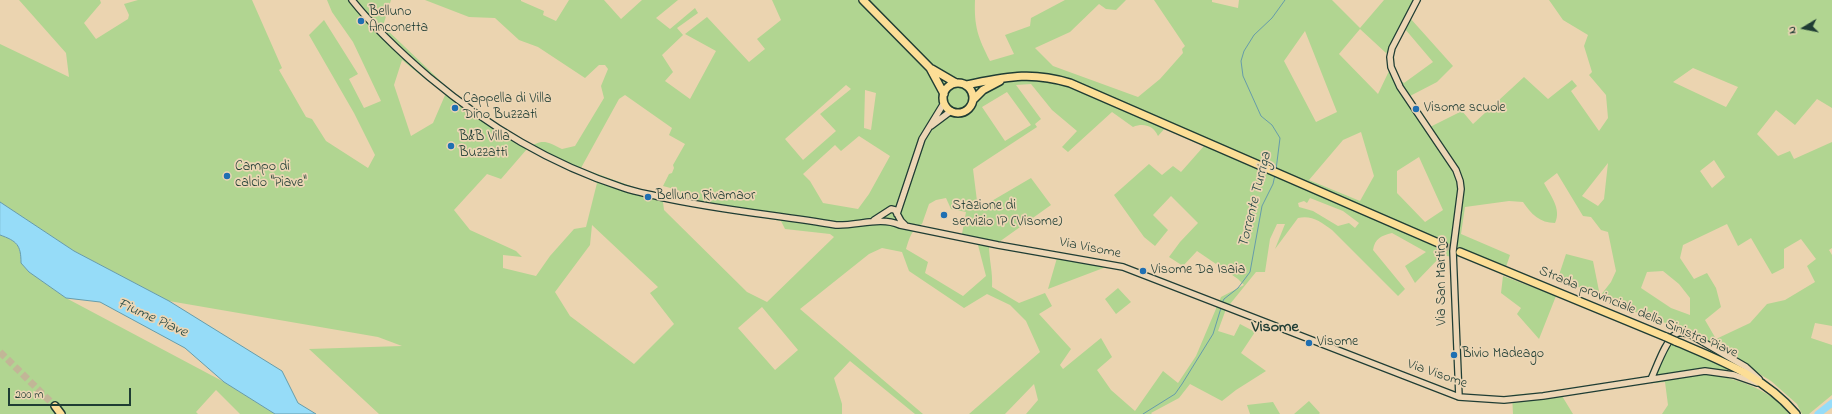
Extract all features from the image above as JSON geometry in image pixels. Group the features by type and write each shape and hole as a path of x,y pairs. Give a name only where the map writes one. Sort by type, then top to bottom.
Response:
{"main road":[{"path":"863,0 930,68 956,83 966,85 1003,79 1039,76 1070,83 1443,245"},
{"path":"930,68 944,94 944,103 950,111 955,113 965,112 970,108 974,99 982,90 1003,79"},
{"path":"944,94 949,86 956,83"},
{"path":"966,85 972,90 974,99"},
{"name":"Strada provinciale della Sinistra Piave","path":"1460,252 1666,337 1751,375 1766,386 1795,413"},
{"path":"55,406 61,414"}],"street":[{"path":"352,0 370,22 395,48 464,106 519,142 568,167 625,189 695,205 836,225 853,225 871,221 890,221 897,215 918,148 928,128 944,103"},
{"name":"Via San Martino","path":"1417,0 1394,42 1390,52 1390,62 1397,81 1456,170 1460,181 1460,198 1453,251 1458,397"},
{"path":"928,128 950,111"},
{"path":"871,221 884,214 887,210 891,209 902,197"},
{"path":"891,209 895,210 897,215 907,226"},
{"path":"884,214 890,221"},
{"name":"Via Visome","path":"890,221 998,245 1123,267 1458,397 1504,400 1692,372 1714,371 1734,375 1766,386"},
{"path":"1651,379 1669,342 1675,334 1681,332 1691,335 1746,367 1766,386"}],"green space":[{"path":"19,0 100,0 101,3 84,23 96,39 128,19 129,15 124,4 138,0 252,0 282,68 279,70 306,117 312,119 326,141 368,168 375,155 354,113 309,35 324,20 358,74 349,79 364,108 381,101 353,42 332,12 327,0 391,0 383,26 451,91 527,148 537,143 544,142 562,149 575,146 604,98 601,86 608,69 605,65 599,65 585,78 538,47 519,40 495,18 469,17 425,0 521,0 544,11 543,15 556,21 569,0 604,0 621,19 642,0 678,0 656,18 670,29 695,8 698,13 677,28 683,35 662,55 673,72 665,81 690,99 716,51 685,34 707,17 749,62 765,49 757,39 781,20 772,0 975,0 976,25 982,45 990,61 1014,54 1005,35 1030,26 1031,18 1065,0 1126,0 1116,10 1106,9 1099,4 1070,32 1035,48 1053,66 1138,97 1160,79 1183,53 1182,49 1185,46 1154,0 1212,0 1212,2 1238,8 1239,0 1332,0 1360,28 1384,0 1421,0 1410,18 1453,66 1437,82 1410,96 1430,127 1462,111 1473,124 1524,77 1548,99 1572,80 1577,86 1571,91 1599,131 1608,118 1606,95 1589,75 1592,72 1584,46 1588,35 1563,20 1549,0 1832,0 1832,108 1817,99 1795,125 1776,110 1757,134 1778,156 1790,151 1794,159 1832,142 1832,248 1829,250 1832,255 1832,326 1815,323 1811,338 1832,345 1832,395 1809,414 1802,414 1797,404 1771,381 1693,333 1630,310 1558,278 1566,254 1593,261 1600,296 1611,282 1616,271 1608,232 1601,230 1591,217 1583,216 1557,173 1544,183 1556,207 1557,218 1555,223 1540,220 1523,202 1509,201 1465,207 1461,234 1510,255 1506,267 1461,248 1457,258 1442,255 1415,283 1405,266 1426,252 1392,233 1379,238 1375,243 1373,250 1405,289 1398,296 1332,230 1320,222 1308,217 1298,218 1275,249 1285,224 1277,224 1270,239 1265,272 1256,272 1226,309 1218,331 1234,336 1240,324 1255,332 1241,353 1266,371 1236,390 1222,401 1190,384 1179,398 1151,413 1152,414 1026,414 1038,400 1034,384 1005,414 969,414 1040,352 1026,321 1010,305 987,294 964,308 909,271 902,252 882,248 869,254 800,309 923,414 915,414 850,361 834,378 842,404 842,414 379,414 309,349 402,346 378,337 169,301 74,251 0,202 0,44 69,77 66,53","holes":["1360,29 1386,53 1393,50 1405,29 1433,62 1404,83 1389,71 1378,94 1339,54","1305,31 1337,112 1316,122 1284,61","402,60 424,78 446,93 433,123 411,136 394,85","1693,68 1738,87 1726,107 1673,82","1031,84 1052,110 1077,131 1062,147 1068,152 1112,112 1133,127 1140,125 1151,127 1158,136 1166,127 1204,146 1181,172 1173,166 1162,175 1149,164 1114,195 1144,237 1155,246 1168,230 1153,215 1171,196 1198,223 1180,242 1169,257 1183,266 1197,251 1238,279 1244,285 1221,297 1196,356 1178,383 1163,371 1135,411 1111,390 1097,370 1112,357 1101,338 1063,369 1060,365 1071,349 1039,314 1052,306 1045,293 1019,303 992,287 989,245 973,242 978,245 986,276 963,296 925,273 928,262 906,249 913,231 922,224 929,204 936,200 946,198 951,209 966,212 962,234 999,242 1051,205 1031,178 978,209 973,169 1037,127 1035,124 1041,119 1016,85","846,85 851,89 820,114 836,131 803,160 785,139","865,90 876,93 871,130 864,128","1007,92 1031,125 1005,141 982,107","625,95 672,128 669,135 685,144 673,165 674,168 672,173 669,174 663,186 678,190 672,201 581,168 619,99","1361,132 1374,176 1360,201 1309,180 1343,140","859,136 890,156 869,194 858,209 823,203 810,181 803,174 835,145 841,151","527,149 597,183 586,227 574,229 550,256 536,276 503,268 503,255 522,257 516,251 470,230 454,210 487,174 501,179","1419,157 1443,210 1425,222 1397,193 1397,171","1714,160 1725,177 1712,188 1700,171","1608,163 1604,199 1598,206 1582,196","1310,198 1343,211 1359,223 1355,228 1349,223 1338,226 1313,211 1299,207 1298,203 1304,201 1307,203","672,201 781,221 785,229 830,234 834,237 767,302 747,292 664,210 663,202","1727,224 1738,246 1751,238 1772,274 1784,268 1784,249 1801,239 1816,259 1807,266 1815,282 1785,300 1767,304 1750,323 1716,339 1705,320 1721,307 1716,288 1707,273 1694,279 1680,258 1683,245","592,225 658,287 650,293 674,324 634,364 570,316 555,292 590,245","1663,271 1679,284 1690,298 1690,315 1671,308 1641,288 1647,272","762,307 798,350 775,370 738,328"]},
{"path":"0,235 17,244 20,252 21,263 29,272 66,298 224,382 275,414 240,414 216,390 196,412 198,414 0,414"},
{"path":"1057,258 1105,266 1106,267 1048,289"},
{"path":"1503,276 1556,296 1539,339 1517,314 1521,308 1501,293"},
{"path":"1118,288 1131,302 1116,314 1105,299"},
{"path":"1671,343 1728,369 1722,377 1750,385 1776,400 1789,414 1662,414 1668,405 1665,382 1654,383 1654,378"},
{"path":"1559,391 1573,414 1513,414 1512,395"},
{"path":"1309,401 1320,413 1319,414 1294,414"},
{"path":"1273,402 1280,414 1250,414 1247,405"}],"water":[{"name":"Fiume Piave","path":"0,202 74,251 169,301 282,371 298,403 316,414 275,414 224,382 185,348 100,302 66,298 29,272 21,263 20,252 17,244 0,235"}],"waterway":[{"name":"Torrente Turriga","path":"1276,170 1280,138 1272,125 1261,116 1243,76 1241,61 1244,51 1254,35 1272,18 1285,0"},
{"name":"Torrente Turriga","path":"1222,303 1224,299 1238,288 1250,272 1262,206 1273,184 1275,175"},
{"name":"Torrente Turriga","path":"1143,414 1175,394 1213,334 1221,308"},
{"path":"1818,414 1832,403"}],"tunnel":[{"path":"1443,245 1459,252"},
{"path":"0,352 55,406"}],"place":[{"name":"Belluno Anconetta","path":"361,21"},
{"name":"Cappella di Villa Dino Buzzati","path":"455,108"},
{"name":"Visome scuole","path":"1416,109"},
{"name":"B&B Villa Buzzatti","path":"451,146"},
{"name":"Campo di calcio \"Piave\"","path":"227,176"},
{"name":"Belluno Rivamaor","path":"648,197"},
{"name":"Stazione di servizio IP (Visome)","path":"944,215"},
{"name":"Visome Da Isaia","path":"1143,271"},
{"name":"Visome","path":"1309,343"},
{"name":"Bivio Madeago","path":"1454,355"}],"district":[{"name":"Visome","path":"1275,328"}]}
